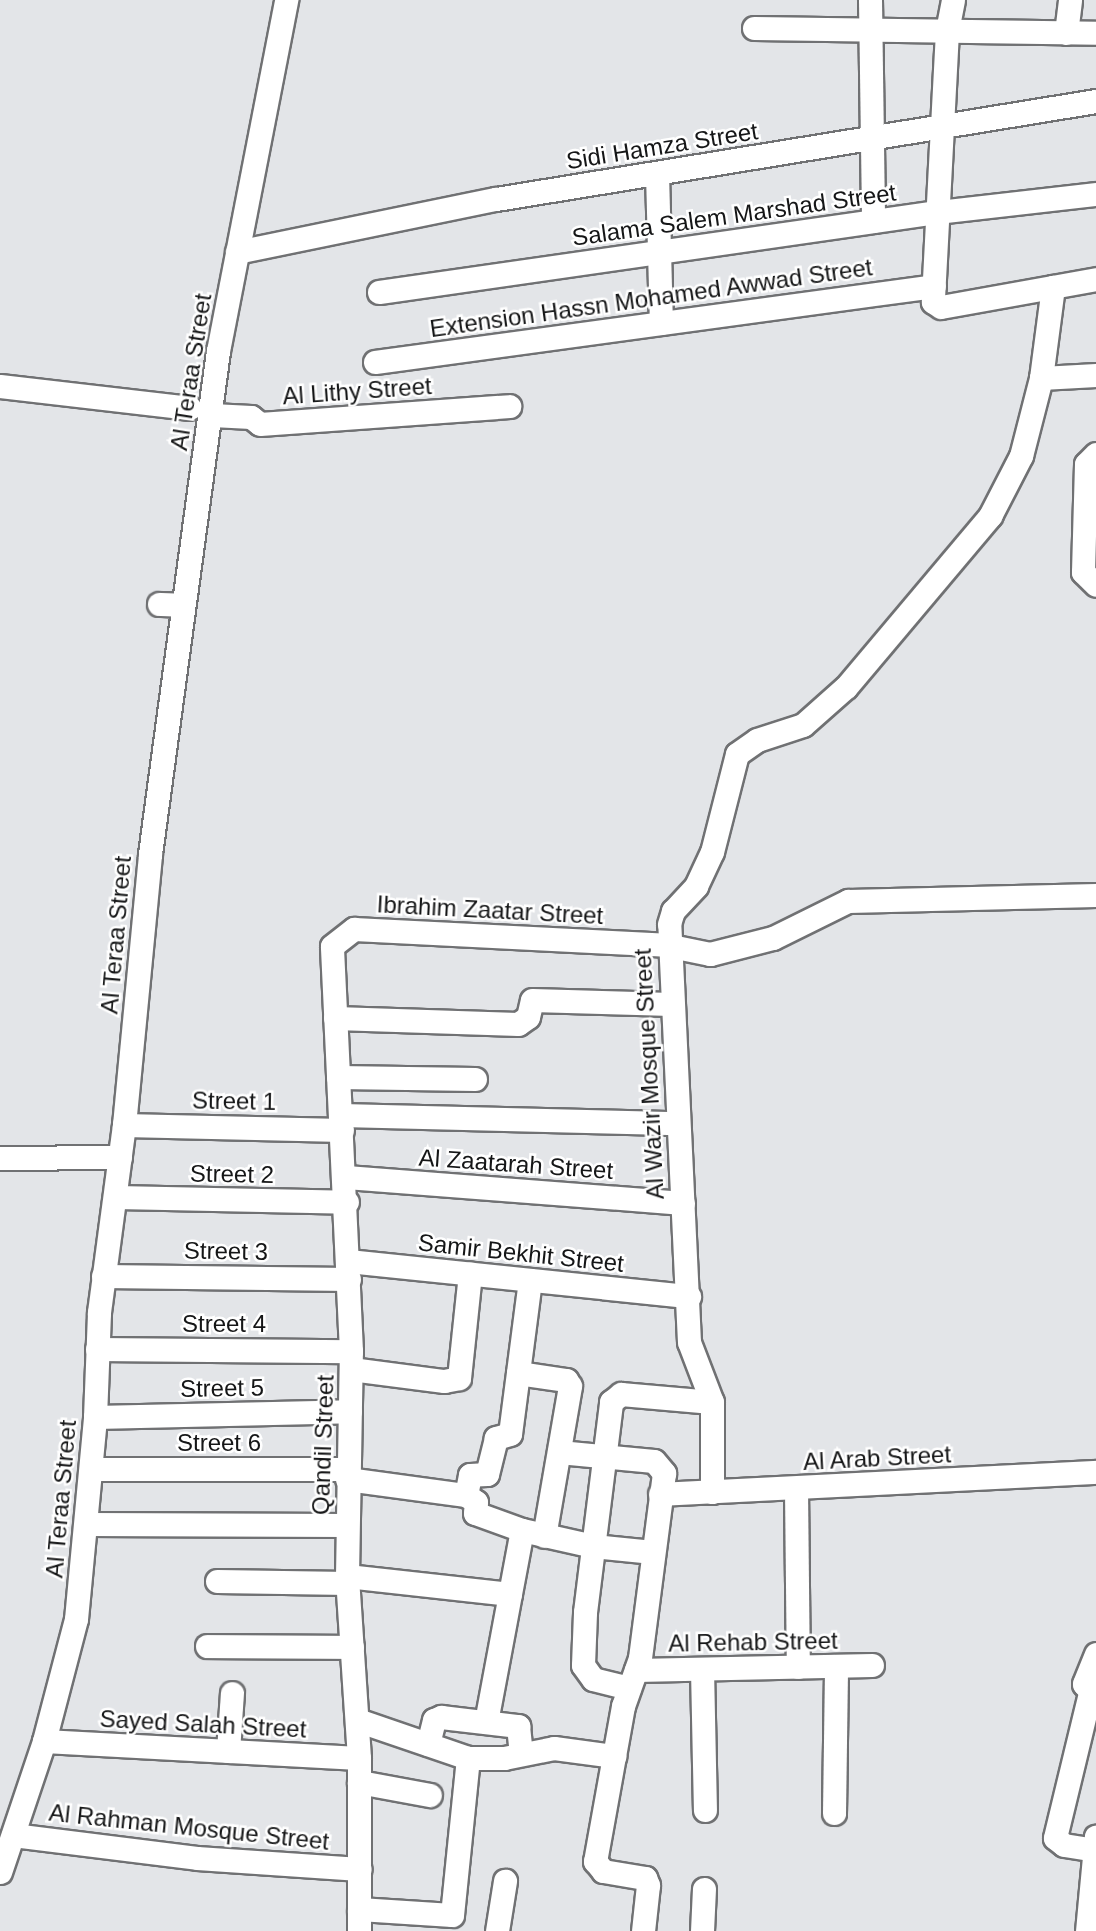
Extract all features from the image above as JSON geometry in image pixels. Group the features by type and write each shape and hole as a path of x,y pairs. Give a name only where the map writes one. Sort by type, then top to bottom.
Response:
{"street":[{"name":"Al Teraa Street","path":"0,1872 44,1741 76,1619 87,1524 103,1276 116,1198 124,1125 149,854 182,605 212,415 218,351 286,0"},
{"path":"870,0 873,221"},
{"path":"937,297 937,212 947,31 953,0"},
{"path":"1066,33 1070,0"},
{"path":"754,28 1096,33"},
{"name":"Sidi Hamza Street","path":"237,252 496,199 942,129 1096,101"},
{"path":"657,173 661,323"},
{"name":"Salama Salem Marshad Street","path":"380,292 937,212 1096,194"},
{"name":"Extension Hassn Mohamed Awwad Street","path":"375,362 661,323 1053,287 1096,279"},
{"name":"Al Wazir Mosque Street","path":"712,1492 712,1402 692,1360 666,944 673,911 696,886 712,852 737,754 757,740 803,725 846,688 960,556 1011,481 1041,378 1053,287"},
{"path":"1041,378 1096,374"},
{"path":"0,386 190,408"},
{"name":"Al Lithy Street","path":"212,415 251,417 260,424 509,406"},
{"path":"1096,454 1086,464 1083,572 1096,585"},
{"path":"159,604 182,605"},
{"name":"Ibrahim Zaatar Street","path":"330,960 341,935 354,929 666,944 710,954 774,938 848,901 1096,895"},
{"name":"Qandil Street","path":"330,960 347,1202 351,1360 347,1579 359,1758 359,1920"},
{"path":"335,1018 518,1024 528,1017 532,1000 671,1004"},
{"path":"338,1077 475,1079"},
{"name":"Street 1","path":"124,1125 678,1123"},
{"path":"0,1158 120,1157"},
{"name":"Al Zaatarah Street","path":"346,1177 683,1203"},
{"name":"Street 2","path":"116,1198 347,1202"},
{"name":"Street 3","path":"103,1276 349,1270"},
{"name":"Samir Bekhit Street","path":"349,1270 470,1274 689,1296"},
{"name":"Street 4","path":"97,1349 351,1360 444,1381 459,1378 470,1274"},
{"path":"530,1280 510,1434 496,1438 487,1474 468,1476 466,1495 475,1502 475,1513 533,1533 593,1546 653,1552"},
{"path":"486,1722 510,1594 559,1452 569,1382 519,1373"},
{"name":"Al Rehab Street","path":"712,1402 621,1394 611,1402 593,1546 583,1665 593,1679 633,1679 702,1669 872,1665"},
{"name":"Street 5","path":"95,1416 351,1411"},
{"path":"559,1452 659,1463 664,1473 633,1679 614,1756 595,1861 603,1871 637,1874 648,1885 643,1931"},
{"name":"Street 6","path":"91,1469 347,1474 466,1495"},
{"name":"Al Arab Street","path":"660,1494 1096,1472"},
{"path":"796,1489 798,1667"},
{"path":"87,1524 347,1525"},
{"path":"217,1581 347,1579 510,1594"},
{"path":"207,1647 352,1647"},
{"path":"1087,1931 1095,1845 1064,1846 1055,1832 1093,1695 1084,1684 1096,1654"},
{"path":"834,1813 836,1666"},
{"path":"702,1669 705,1810"},
{"path":"228,1751 232,1693"},
{"path":"428,1744 436,1718 486,1722 518,1726 521,1754"},
{"path":"357,1720 468,1758 521,1754 554,1748 614,1756"},
{"name":"Sayed Salah Street","path":"44,1741 359,1758"},
{"path":"359,1920 452,1915 468,1758"},
{"path":"359,1782 430,1795"},
{"name":"Al Rahman Mosque Street","path":"13,1835 197,1858 360,1869"},
{"path":"497,1931 505,1881"},
{"path":"702,1931 704,1889"}]}
